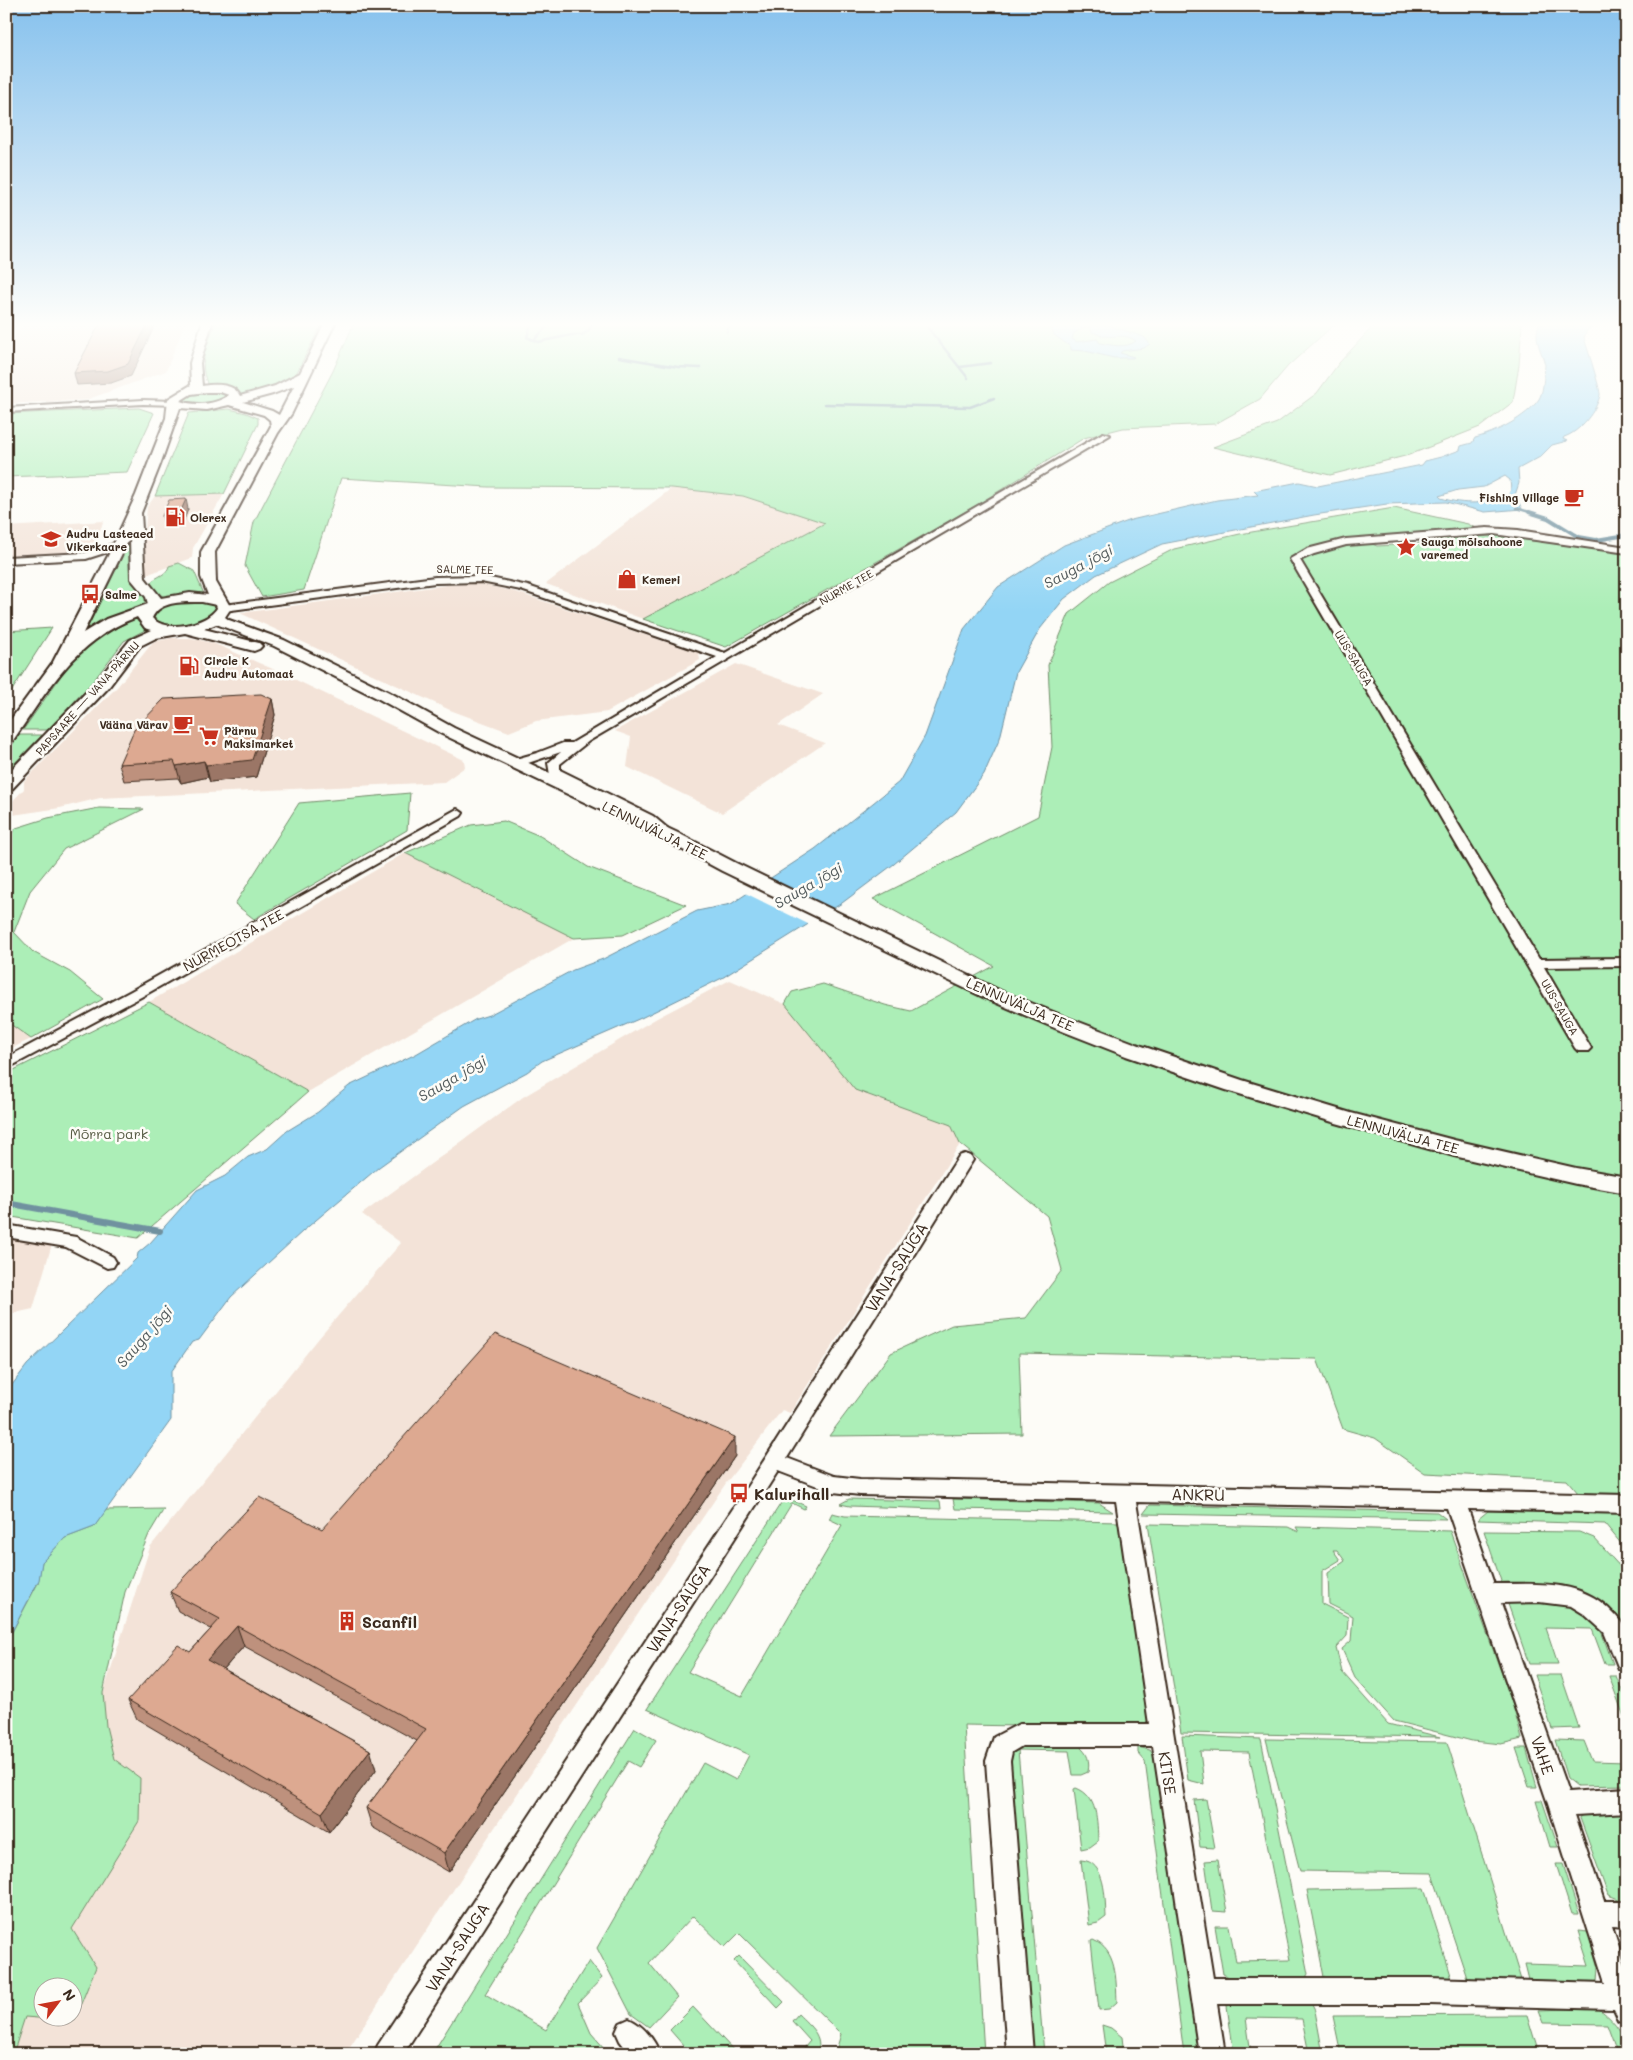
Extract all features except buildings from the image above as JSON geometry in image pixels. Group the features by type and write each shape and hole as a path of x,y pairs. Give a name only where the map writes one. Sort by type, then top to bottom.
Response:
{"main road":[{"path":"6,738 59,665 113,560 153,470 170,419"},
{"path":"275,419 277,426"},
{"path":"221,610 206,572 208,552 281,419"},
{"path":"59,665 97,630 154,606 153,596 138,579 135,510"},
{"name":"LENNUVÄLJA TEE","path":"448,732 331,668 279,643 224,623 221,610 207,598 193,597 170,600 154,606 145,615 144,618 147,623 159,628 181,629 268,651 376,704 448,732 522,766 994,994 1134,1051 1234,1085 1454,1148 1576,1176 1627,1185"},
{"name":"PAPSAARE — VANA-PÄRNU","path":"6,785 102,685 135,643 151,635 202,625 221,610"}],"street":[{"name":"NURME TEE","path":"522,766 554,763 585,739 1106,434"},
{"name":"UUS-SAUGA","path":"1583,1048 1295,559 1305,553 1348,542 1499,531 1531,534 1596,547 1627,550"},
{"path":"86,556 120,545"},
{"path":"6,560 86,556 113,560"},
{"name":"SALME TEE","path":"221,610 435,580 481,579 524,588 726,657"},
{"name":"NURME TEE","path":"522,766 541,756 585,739"},
{"path":"554,763 554,772 649,819 674,838"},
{"name":"NURMEOTSA TEE","path":"6,1064 136,994 458,813"},
{"path":"1534,963 1627,962"},
{"name":"VANA-SAUGA","path":"387,2054 773,1461 964,1160"},
{"path":"6,1231 70,1242 107,1262"},
{"name":"ANKRU","path":"773,1461 833,1484 860,1487 1627,1504"},
{"name":"KITSE","path":"1125,1493 1212,2054"},
{"name":"VAHE","path":"1454,1499 1560,1804 1624,2004"},
{"path":"1487,1594 1539,1593 1574,1597 1592,1607 1612,1626 1627,1662"},
{"path":"1020,2054 998,1761 1002,1745 1019,1735 1162,1735"},
{"path":"1560,1804 1627,1800"},
{"path":"1594,1913 1627,1914"},
{"path":"1203,1991 1429,1991 1624,2004"},
{"path":"629,2032 647,2054"}],"shaded area":[{"path":"672,488 743,496 826,523 643,619 546,584"},
{"path":"224,494 193,548 192,558 146,575 144,540 147,507 155,496"},
{"name":"Audru Lasteaed Vikerkaare","path":"104,521 91,551 6,557 6,527"},
{"path":"477,583 516,592 699,653 700,660 607,712 536,721 509,732 450,710 240,613 447,585"},
{"path":"171,638 191,638 213,643 275,670 464,760 465,767 444,782 100,798 60,808 6,816 6,808 24,789 24,781 118,686 153,642"},
{"path":"736,664 823,694 778,725 825,743 722,813 627,767 631,737 615,731"},
{"path":"405,853 574,938 308,1092 149,1002"},
{"path":"730,980 785,1004 855,1090 951,1125 960,1144 790,1413 782,1410 726,1483 345,2054 6,2054 6,1996 150,1547 319,1338 401,1243 362,1214 523,1097 657,1018"},
{"path":"6,1021 31,1039 6,1051"},
{"path":"6,1238 52,1244 33,1309 6,1315"}],"green space":[{"path":"6,419 151,419 127,472 6,477"},
{"path":"186,419 258,419 258,424 224,494 155,496"},
{"path":"308,419 1224,419 1215,424 1123,428 1084,438 975,506 726,647 643,619 825,523 743,496 672,488 488,487 341,478 304,590 262,597 245,566 254,522"},
{"path":"1282,419 1490,419 1480,427 1409,455 1330,475 1213,447 1277,423"},
{"path":"1394,508 1468,524 1479,530 1362,540 1377,546 1415,544 1446,538 1495,536 1627,553 1627,1551 1605,1524 1477,1520 1488,1511 1596,1514 1567,1480 1425,1473 1375,1438 1343,1429 1317,1359 1019,1353 1022,1434 829,1436 891,1353 952,1325 1026,1318 1062,1270 1047,1216 960,1144 951,1125 855,1090 785,1004 792,992 823,984 885,1005 911,1011 994,966 873,899 1038,816 1052,747 1048,665 1069,614 1109,582 1174,549 1240,534"},
{"path":"129,543 130,573 139,591 146,598 143,606 85,633"},
{"path":"179,563 194,571 204,594 166,599 151,586 151,582 164,573 169,566"},
{"path":"182,601 207,602 215,606 217,610 199,623 185,626 171,626 152,619 152,614 162,606"},
{"path":"137,615 137,621 147,629 124,641 94,680 48,730 23,730 77,653 99,633"},
{"path":"52,628 11,692 6,692 6,631"},
{"path":"18,735 42,735 6,772 6,751"},
{"path":"410,793 407,830 254,919 235,904 299,803"},
{"path":"99,808 144,809 64,849 30,891 14,932 33,952 70,972 103,999 31,1039 6,1021 6,840 16,828 48,818"},
{"path":"504,821 540,836 588,867 686,905 623,935 574,938 405,853 471,825"},
{"name":"Mõrra park","path":"149,1002 308,1092 138,1238 6,1216 6,1074"},
{"path":"785,1497 806,1506 804,1509 792,1503 688,1672 742,1696 842,1525 829,1519 832,1513 845,1516 1119,1522 1149,1712 1148,1720 1143,1726 1127,1728 964,1725 984,2054 835,2054 841,2034 739,1933 725,1947 693,1916 649,1963 677,1997 649,2027 631,2014 597,1948 703,1763 736,1780 749,1755 647,1709"},
{"path":"849,1499 940,1501 941,1509 850,1506 840,1504"},
{"path":"953,1499 1099,1503 1113,1512 955,1509"},
{"path":"1150,1505 1437,1512 1446,1519 1143,1514"},
{"path":"164,1509 149,1534 125,1592 103,1693 106,1726 114,1759 140,1778 139,1821 72,1929 96,1967 82,2001 82,1978 32,1978 32,2018 25,2017 13,2054 6,2054 6,1643 38,1583 42,1562 65,1538 94,1527 106,1510"},
{"path":"1148,1524 1288,1527 1299,1532 1296,1527 1450,1531 1511,1699 1522,1739 1501,1744 1472,1741 1394,1721 1355,1678 1342,1649 1351,1641 1353,1616 1329,1604 1328,1573 1345,1561 1337,1550 1333,1550 1340,1560 1322,1571 1322,1604 1348,1617 1347,1636 1336,1648 1342,1672 1388,1724 1440,1737 1181,1733"},
{"path":"1484,1531 1579,1532 1594,1538 1623,1570 1627,1571 1627,1632 1606,1611 1502,1584"},
{"path":"1514,1601 1578,1606 1599,1625 1613,1664 1605,1664 1592,1629 1546,1628 1558,1664 1529,1664 1508,1604"},
{"path":"1534,1675 1561,1675 1579,1728 1552,1729"},
{"path":"1609,1676 1616,1676 1627,1702 1627,1725"},
{"path":"635,1728 656,1740 639,1767 628,1761 485,1994 546,2030 589,1961 602,1978 578,2003 591,2033 605,2049 601,2054 432,2054"},
{"path":"1182,1736 1261,1739 1308,1974 1302,1983 1233,1979 1223,1974 1215,1926 1229,1926 1236,1961 1290,1960 1249,1752 1200,1751 1204,1784 1188,1780"},
{"path":"1266,1739 1447,1742 1521,1980 1469,1984 1432,1873 1300,1871"},
{"path":"1555,1740 1584,1741 1592,1761 1627,1762 1627,1785 1577,1786 1567,1778"},
{"path":"1009,1745 1079,1746 1086,1755 1089,1764 1088,1772 1081,1775 1073,1775 1069,1751 1018,1750 1044,2054 1029,2054 1006,1753"},
{"path":"1138,1747 1150,1750 1156,1759 1199,2054 1184,2054 1145,1761 1138,1753"},
{"path":"1516,1748 1526,1748 1537,1787 1529,1787"},
{"path":"1076,1788 1089,1797 1095,1810 1097,1825 1098,1841 1090,1847 1081,1849 1074,1789"},
{"path":"1206,1799 1215,1848 1200,1847 1194,1800"},
{"path":"1536,1800 1542,1800 1558,1847 1550,1847"},
{"path":"1627,1810 1627,1901 1608,1895 1580,1818 1583,1812"},
{"path":"1081,1860 1089,1862 1100,1873 1104,1891 1106,1917 1098,1923 1089,1925"},
{"path":"1218,1860 1227,1912 1212,1911 1205,1861"},
{"path":"1556,1864 1563,1864 1579,1914 1572,1914"},
{"path":"1424,1888 1453,1982 1325,1982 1307,1890"},
{"path":"1578,1931 1588,1932 1598,1968 1597,1981 1589,1985 1530,1984 1525,1964 1589,1966"},
{"path":"1093,1940 1107,1951 1114,1966 1117,2002 1109,2009 1099,2010 1091,1941"},
{"path":"739,1956 784,2002 778,2008 734,1961"},
{"path":"1235,2000 1310,2001 1315,2011 1323,2054 1309,2054 1302,2019 1246,2018 1251,2054 1234,2054 1227,2006"},
{"path":"693,2007 737,2054 691,2054 670,2030"},
{"path":"1597,2008 1618,2027 1624,2040 1627,2054 1618,2054 1607,2024 1544,2023 1539,2010"},
{"path":"798,2014 815,2032 819,2042 817,2054 799,2054 810,2041 792,2021"},
{"path":"1527,2015 1539,2054 1341,2054 1333,2016"},
{"path":"1102,2025 1111,2028 1122,2037 1124,2054 1106,2054"}],"water":[{"name":"Sauga jõgi","path":"1517,419 1588,419 1576,430 1564,437 1563,439 1567,441 1552,445 1540,457 1518,469 1519,483 1515,495 1522,509 1485,512 1446,502 1387,504 1314,515 1162,544 1096,575 1064,599 1040,629 1016,672 1000,738 984,774 956,812 894,864 842,903 722,978 641,1018 542,1061 527,1072 464,1106 379,1167 303,1231 231,1297 199,1340 192,1342 171,1372 171,1420 94,1527 65,1538 42,1562 39,1580 6,1643 6,1393 27,1365 137,1258 138,1253 150,1243 197,1190 225,1176 248,1157 267,1149 287,1131 318,1112 349,1086 416,1054 476,1019 489,1015 573,970 603,959 697,911 731,904 815,849 899,782 925,736 964,629 998,587 1064,545 1131,520 1217,500 1258,495 1254,491 1299,482 1318,486 1422,465 1425,461 1460,450 1461,446 1472,443 1475,438 1501,428","holes":["1505,476 1510,480 1511,490 1508,495 1500,498 1475,503 1450,500 1439,496 1458,490 1484,487"]}],"pier":[{"path":"766,878 835,910 810,925 743,892"}],"waterway":[{"path":"1516,508 1533,513"},
{"path":"1529,512 1548,518 1579,537 1596,540 1627,535"},
{"path":"6,1203 160,1231"}],"place":[{"name":"Fishing Village","path":"1574,497"},
{"name":"Olerex","path":"175,517"},
{"name":"Audru Lasteaed Vikerkaare","path":"51,539"},
{"name":"Sauga mõisahoone varemed","path":"1406,547"},
{"name":"Kemeri","path":"627,579"},
{"name":"Salme","path":"90,594"},
{"name":"Circle K Audru Automaat","path":"189,666"},
{"name":"Vääna Värav","path":"183,724"},
{"name":"Pärnu Maksimarket","path":"209,736"},
{"name":"Kalurihall","path":"739,1493"},
{"name":"Scanfil","path":"347,1621"}]}
